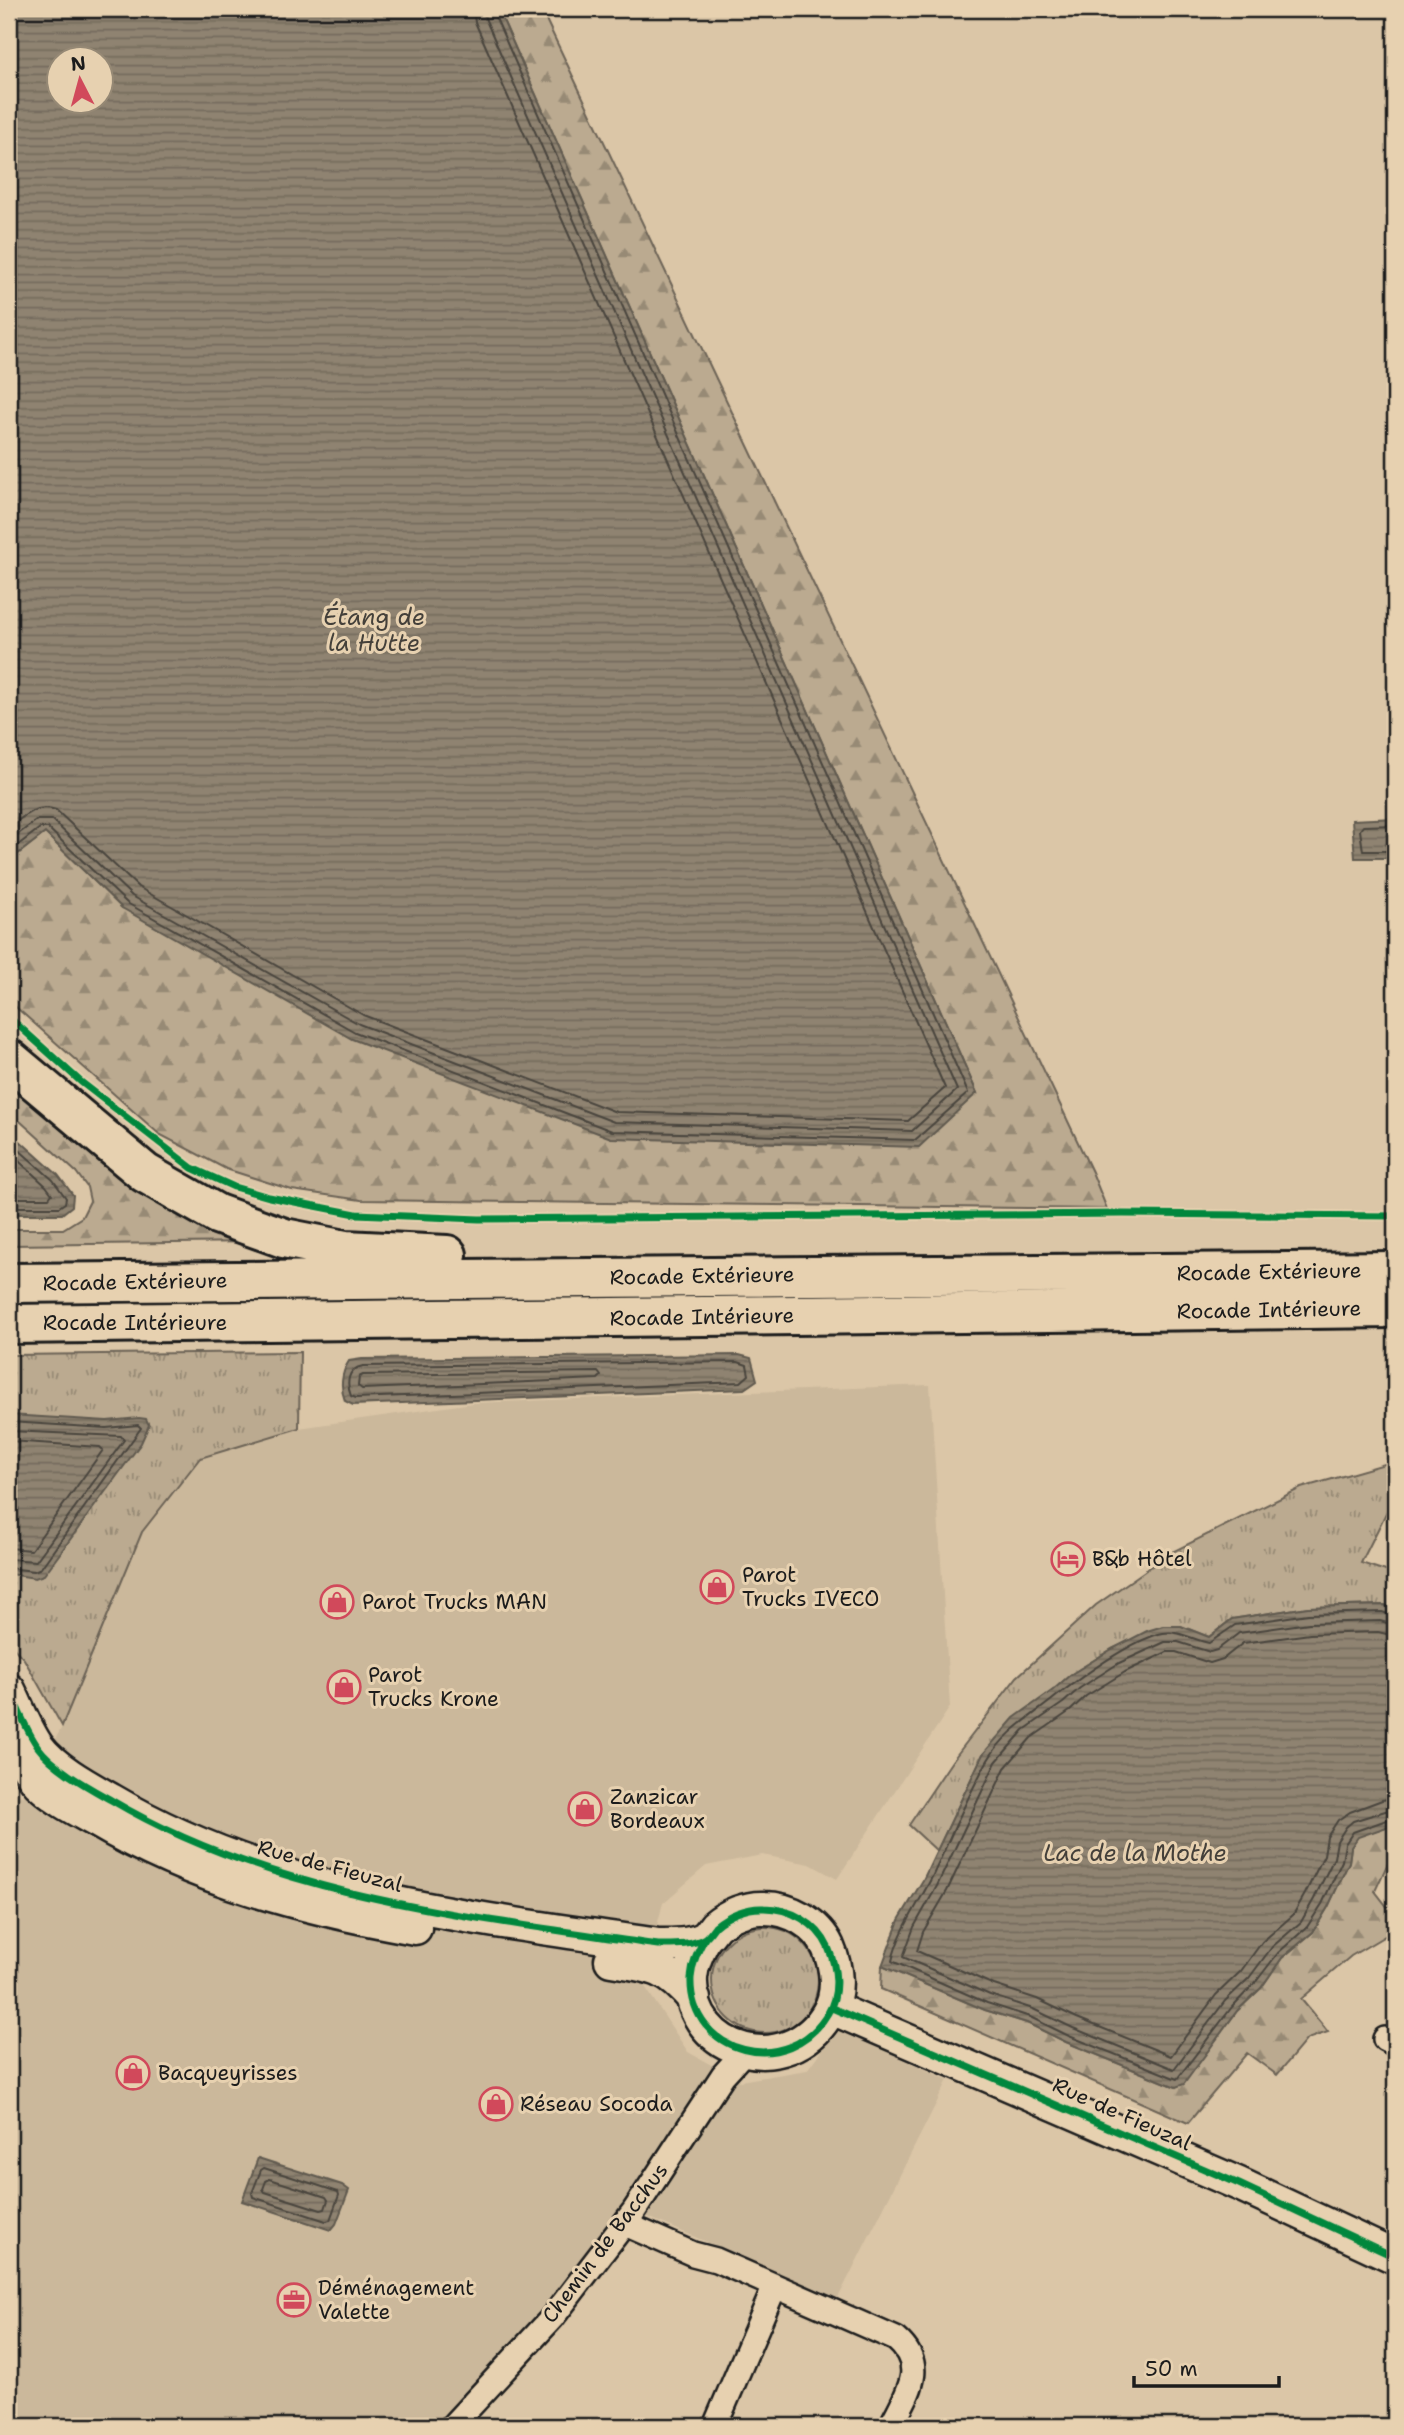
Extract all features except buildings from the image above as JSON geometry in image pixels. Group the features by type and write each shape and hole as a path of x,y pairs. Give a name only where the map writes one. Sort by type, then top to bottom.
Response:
{"highway":[{"path":"9,1059 145,1173 217,1214 284,1238 345,1250 848,1275"},
{"path":"1191,1273 1395,1254"},
{"name":"Rocade Extérieure","path":"9,1283 1395,1271"},
{"name":"Rocade Intérieure","path":"9,1324 1395,1308"}],"street":[{"name":"Rue de Fieuzal","path":"9,1690 39,1748 61,1768 131,1812 262,1869 351,1894 442,1912 658,1945 676,1945 705,1938"},
{"name":"Rue de Fieuzal","path":"9,1730 39,1783 67,1804 115,1832 182,1865 256,1892 341,1915 654,1966 671,1976 694,1999"},
{"name":"Rue de Fieuzal","path":"746,2051 713,2032 701,2017 694,1999 691,1978 695,1957 705,1938 726,1918 740,1912 763,1908 787,1911 808,1922 824,1939 834,1961 837,1984 832,2008 1239,2184 1395,2257"},
{"path":"746,2051 777,2051 806,2040 821,2026 832,2008"},
{"name":"Chemin de Bacchus","path":"452,2426 552,2318 625,2224 723,2075 746,2051"},
{"path":"625,2224 896,2339 907,2348 913,2360 914,2374 891,2426"},
{"path":"715,2426 775,2287"}],"shaded area":[{"path":"930,1385 950,1707 837,1879 810,1864 762,1855 706,1866 663,1903 642,1982 688,2052 740,2081 807,2070 837,2029 948,2080 838,2298 634,2211 452,2426 9,2426 9,1795 24,1796 62,1727 142,1532 200,1458 299,1428 473,1403"}],"green space":[{"path":"498,9 541,9 1092,1172 1107,1209 361,1200 292,1190 226,1169 159,1134 9,1001 9,861 45,833 122,908 977,1093"},
{"path":"9,1072 254,1242 9,1245 9,1229 63,1229 82,1217 90,1201 87,1187 76,1172 9,1111"},
{"path":"300,1352 299,1428 200,1458 142,1532 62,1726 24,1659 9,1643 9,1355"},
{"path":"1395,1461 1395,1495 1361,1563 1395,1574 1395,1611 1385,1605 1308,1607 1232,1619 1209,1637 1181,1626 1163,1626 1112,1649 1070,1675 983,1754 937,1851 909,1825 952,1761 1017,1677 1096,1605 1172,1552 1301,1488"},
{"path":"1395,1824 1395,1871 1387,1865 1375,1891 1395,1917 1395,1930 1351,1956 1301,1999 1328,2032 1307,2039 1277,2075 1247,2053 1188,2123 881,1989 882,1966 985,2010 1027,2023 1176,2087 1203,2057 1237,2011 1261,1988 1282,1958 1313,1932 1328,1907 1349,1862 1351,1847 1358,1836"},
{"path":"765,1927 785,1931 802,1943 814,1960 818,1980 814,2000 802,2017 785,2029 765,2033 745,2029 728,2017 716,2000 712,1980 716,1960 728,1943 745,1931"}],"water":[{"name":"Étang de la Hutte","path":"9,9 498,9 977,1093 919,1147 611,1138 352,1039 122,908 45,833 9,861"},
{"path":"1395,818 1395,858 1355,858 1352,820"},
{"path":"9,1131 58,1175 73,1195 72,1206 62,1214 9,1214"},
{"path":"739,1355 751,1358 757,1380 744,1389 353,1405 345,1401 342,1391 343,1376 349,1361 362,1359"},
{"path":"9,1415 107,1421 139,1418 146,1419 149,1425 141,1443 44,1575 35,1578 9,1574"},
{"name":"Lac de la Mothe","path":"1385,1605 1395,1611 1395,1824 1358,1837 1351,1847 1349,1862 1328,1907 1313,1932 1282,1958 1261,1988 1237,2011 1184,2084 1176,2087 1027,2023 985,2010 882,1966 899,1920 923,1880 983,1754 1014,1718 1070,1675 1112,1649 1163,1626 1181,1626 1209,1637 1232,1619 1308,1607"},
{"path":"258,2158 342,2185 349,2190 331,2230 242,2201"}],"cycle path":[{"path":"9,1017 81,1082 192,1168 234,1187 269,1197 356,1214 479,1219 1123,1214 1395,1216"},
{"path":"9,1690 38,1747 72,1777 174,1833 240,1860 308,1882 447,1913 658,1945 700,1941 726,1918 751,1909 774,1909 793,1914 817,1931 831,1955 836,1989 828,2013 811,2034 790,2047 767,2052 744,2050 723,2041 706,2025 694,2004 691,1978 696,1957 705,1938"},
{"path":"832,2008 1239,2184 1395,2257"}],"place":[{"name":"B&b Hôtel","path":"1068,1559"},
{"name":"Parot Trucks IVECO","path":"717,1587"},
{"name":"Parot Trucks MAN","path":"337,1602"},
{"name":"Parot Trucks Krone","path":"344,1687"},
{"name":"Zanzicar Bordeaux","path":"585,1809"},
{"name":"Bacqueyrisses","path":"133,2073"},
{"name":"Réseau Socoda","path":"496,2104"},
{"name":"Déménagement Valette","path":"294,2300"}]}
